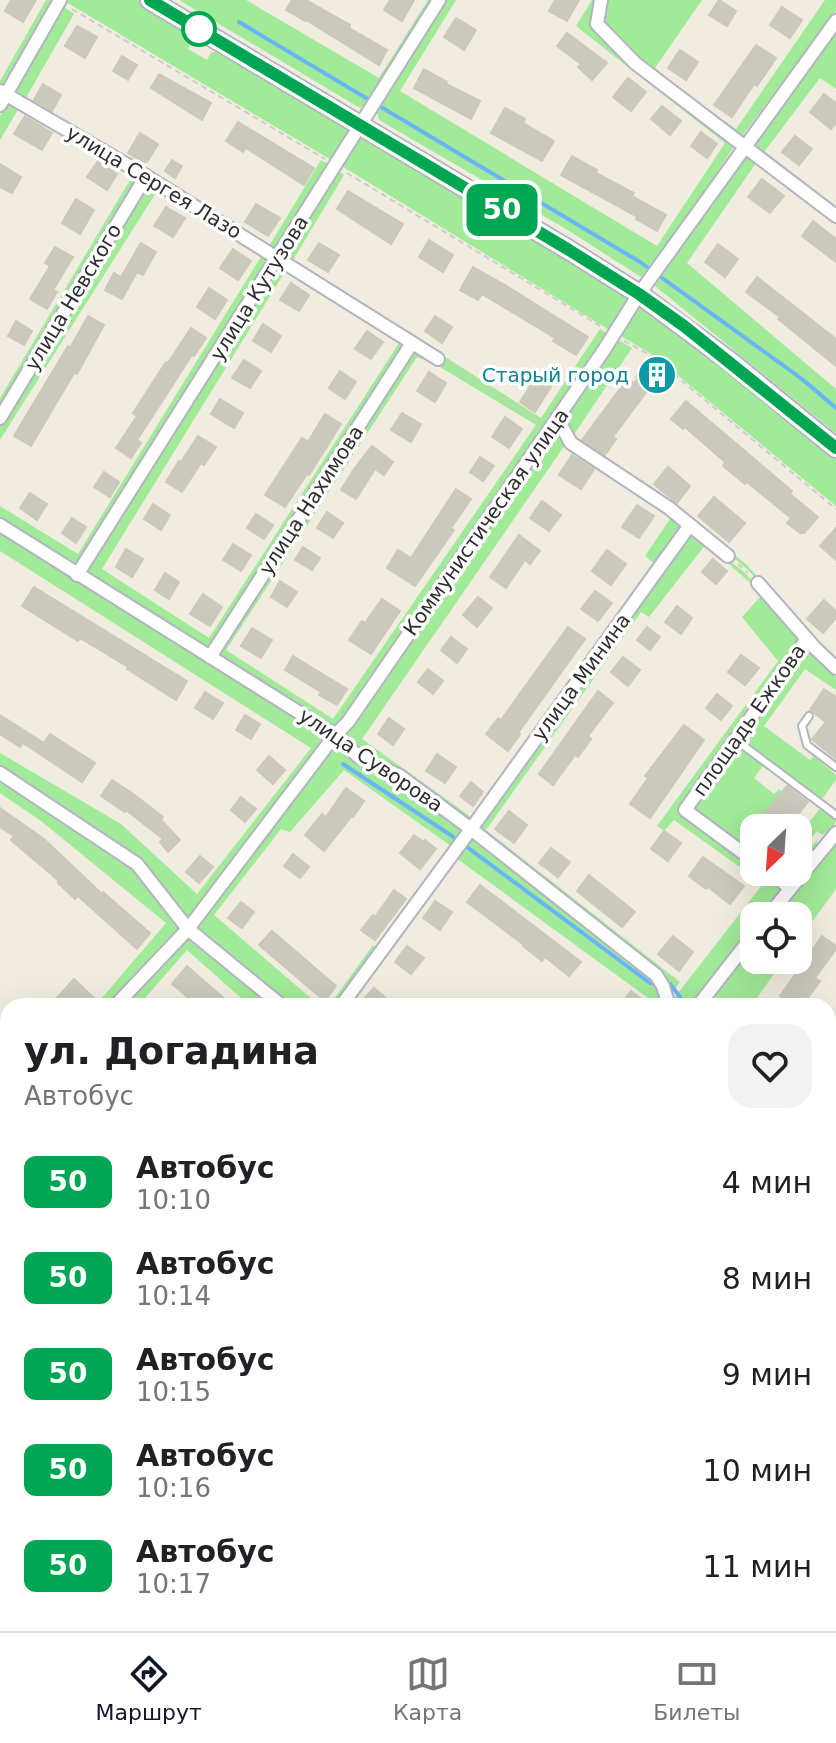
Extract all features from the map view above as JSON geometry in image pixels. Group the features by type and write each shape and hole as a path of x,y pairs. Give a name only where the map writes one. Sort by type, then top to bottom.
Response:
{"main road":[{"path":"150,0 639,294 684,326 836,448"}],"street":[{"name":"улица Кутузова","path":"77,575 439,0"},
{"path":"601,0 597,24 635,63 836,216"},
{"path":"2,97 60,1"},
{"name":"Коммунистическая улица","path":"123,998 188,929 348,722 554,424 639,294 836,21"},
{"name":"улица Сергея Лазо","path":"2,97 146,176 438,359"},
{"name":"улица Невского","path":"0,418 146,176"},
{"name":"улица Нахимова","path":"210,657 412,343"},
{"path":"554,424 571,443 669,508 728,556"},
{"name":"улица Суворова","path":"0,525 335,735 359,757 400,776 656,975 667,998"},
{"name":"улица Минина","path":"347,998 690,525"},
{"path":"758,583 836,668"},
{"name":"площадь Ежкова","path":"740,851 685,810 807,639"},
{"path":"0,773 137,864 188,929 272,998"},
{"path":"779,902 836,833"},
{"path":"707,998 740,953"}],"lane":[{"path":"809,716 802,726 807,745 836,767"},
{"path":"735,739 836,815"},
{"path":"812,854 816,857"}],"path":[{"path":"60,1 652,356 836,509"},
{"path":"635,378 652,356"},
{"path":"438,359 554,424"},
{"path":"728,556 758,583"}],"green space":[{"path":"46,0 55,1 3,90 0,81"},
{"path":"137,0 188,30 192,41 188,49 207,60 211,52 224,52 349,127 348,136 333,161 66,2"},
{"path":"179,0 246,0 379,78 428,0 434,0 370,102 360,108"},
{"path":"445,0 456,0 400,91 657,246 725,143 576,26 592,0 702,0 655,68 736,129 825,0 836,0 836,11 641,277 566,229 379,120 376,107"},
{"path":"64,7 74,14 24,101 12,95"},
{"path":"836,34 836,89 820,78 764,152 755,144"},
{"path":"10,100 142,177 0,413 0,398 133,175 19,108 0,140 0,116"},
{"path":"364,135 629,297 611,331 340,165 354,141"},
{"path":"746,154 756,163 687,263 836,389 836,433 655,286"},
{"path":"321,160 331,166 277,253 268,248"},
{"path":"337,170 344,175 293,260 541,418 600,329 609,335 345,719 334,730 214,654 412,346 283,257","holes":["417,357 435,364 536,425 333,719 226,650"]},
{"path":"147,180 274,258 77,570 0,521 0,506 78,554 262,255 157,191 0,440 0,424"},
{"path":"280,262 408,344 210,652 82,573","holes":["286,270 399,343 209,638 102,569"]},
{"path":"640,304 660,316 836,454 836,506 653,355 617,334"},
{"path":"615,338 632,348 571,439 562,417"},
{"path":"556,427 687,527 471,824 360,755 340,735","holes":["565,445 672,516 645,556 655,564 471,817 362,739"]},
{"path":"571,439 678,509 747,565 836,665 748,570 721,547"},
{"path":"691,529 745,573 836,670 836,690 805,669 764,726 810,760 814,756 836,775 836,780 822,799 768,759 754,778 774,794 779,789 782,792 764,814 740,814 740,867 674,820 664,831 657,826 778,661 742,617 761,596 755,587 706,544 649,617 641,612 486,830 680,982 669,997 666,986 476,829"},
{"path":"0,531 329,737 189,921 185,920 139,861 0,769 0,753 121,824 197,894 311,748 0,551"},
{"path":"334,739 397,778 465,829 344,998 335,998 373,945 377,948 451,846 344,770 290,832 281,829 214,915 311,998 277,998 198,933 196,925"},
{"path":"0,777 135,867 181,925 117,998 102,998 166,923 41,821 0,793"},
{"path":"821,807 836,821 825,834 817,831 812,837 812,819"},
{"path":"471,834 653,977 661,998 648,998 456,858 357,998 349,998"},
{"path":"836,843 836,889 812,922 812,902 788,902 801,886 812,886 812,872"},
{"path":"761,886 779,886 782,889 772,902 749,902"},
{"path":"740,913 740,943 697,998 674,998"},
{"path":"184,937 193,938 267,998 241,998 187,950 145,998 127,998"},
{"path":"740,962 740,974 774,974 757,998 717,998 715,993"}],"building":[{"path":"11,0 36,0 23,22 5,11"},
{"path":"292,0 306,0 387,50 379,65 286,10"},
{"path":"390,0 414,0 402,21 384,10"},
{"path":"555,0 579,0 567,21 549,11"},
{"path":"719,0 736,11 727,26 709,15"},
{"path":"782,7 802,20 790,38 770,25"},
{"path":"456,18 476,30 464,50 444,37"},
{"path":"77,26 97,37 85,58 65,46"},
{"path":"567,33 607,63 592,80 578,67 581,64 557,46"},
{"path":"756,45 776,58 732,117 714,105"},
{"path":"680,50 698,62 686,80 668,68"},
{"path":"122,56 137,65 128,80 113,71"},
{"path":"424,69 480,101 471,119 414,88"},
{"path":"159,74 211,103 202,120 151,88"},
{"path":"628,78 646,92 631,111 613,97"},
{"path":"43,84 61,95 52,111 34,100"},
{"path":"824,94 836,103 836,123 831,129 810,112"},
{"path":"662,106 681,121 670,135 651,119"},
{"path":"505,108 554,141 542,161 491,133"},
{"path":"25,116 52,133 42,150 14,134"},
{"path":"238,122 314,168 304,185 246,148 243,152 226,141"},
{"path":"701,132 717,144 707,158 691,146"},
{"path":"140,133 158,144 147,162 128,153"},
{"path":"795,136 812,149 799,165 782,152"},
{"path":"572,156 666,215 657,231 636,219 638,217 561,175"},
{"path":"172,160 182,166 175,178 165,171"},
{"path":"98,161 117,174 107,190 87,177"},
{"path":"0,164 21,177 12,193 0,187"},
{"path":"762,179 784,196 770,213 748,197"},
{"path":"348,191 403,224 391,244 337,209"},
{"path":"76,199 94,210 80,234 62,223"},
{"path":"256,204 280,218 268,236 245,222"},
{"path":"166,207 185,218 173,237 154,226"},
{"path":"813,221 836,239 836,262 802,236"},
{"path":"429,240 453,255 443,272 419,257"},
{"path":"141,243 156,252 143,275 137,272 122,299 105,290 114,273 121,277"},
{"path":"319,243 339,255 328,272 308,260"},
{"path":"718,244 738,259 725,277 705,262"},
{"path":"55,247 73,257 53,290 57,292 47,309 30,299 50,266 45,263"},
{"path":"233,249 251,261 238,280 220,268"},
{"path":"473,267 588,337 576,355 553,341 555,338 482,294 478,300 460,290"},
{"path":"757,277 836,339 836,366 746,292"},
{"path":"291,283 309,295 299,311 280,300"},
{"path":"209,288 227,300 215,319 197,307"},
{"path":"88,316 104,325 31,446 14,436"},
{"path":"435,316 452,327 442,343 425,331"},
{"path":"16,321 32,331 24,345 8,336"},
{"path":"263,324 281,336 271,352 253,341"},
{"path":"191,328 206,338 137,440 141,443 131,458 116,448 137,416 133,413"},
{"path":"367,331 383,342 371,359 355,349"},
{"path":"244,360 261,371 250,388 232,378"},
{"path":"650,363 661,372 613,437 616,439 605,455 582,440 628,378 634,383"},
{"path":"340,371 356,382 345,399 329,388"},
{"path":"429,372 446,383 435,402 417,391"},
{"path":"537,375 552,385 535,412 520,402"},
{"path":"220,399 243,413 234,428 211,414"},
{"path":"686,401 818,517 804,533 787,523 791,518 723,466 725,462 685,427 683,429 671,419"},
{"path":"402,413 421,424 411,442 391,430"},
{"path":"325,414 341,424 285,507 265,495 302,438 308,442"},
{"path":"505,417 522,429 509,448 492,437"},
{"path":"198,436 216,447 182,492 166,482"},
{"path":"372,446 393,462 384,475 375,469 356,499 341,490"},
{"path":"572,455 594,469 581,489 559,475"},
{"path":"480,457 494,466 483,481 470,472"},
{"path":"668,467 690,486 677,503 654,484"},
{"path":"104,472 119,482 110,497 94,487"},
{"path":"456,489 471,499 451,528 454,530 415,586 387,568 398,550 411,558"},
{"path":"30,493 47,504 37,520 20,508"},
{"path":"714,497 745,523 729,542 698,516"},
{"path":"542,501 561,515 549,531 530,518"},
{"path":"153,504 170,515 161,530 144,519"},
{"path":"637,505 654,516 639,538 622,527"},
{"path":"327,512 343,523 333,538 317,528"},
{"path":"256,514 273,525 264,539 247,528"},
{"path":"72,518 86,527 76,543 62,533"},
{"path":"836,528 836,560 820,546"},
{"path":"519,535 540,551 530,564 525,560 506,588 490,577"},
{"path":"233,544 251,555 241,571 223,560"},
{"path":"303,547 320,558 312,570 295,560"},
{"path":"126,549 143,559 132,577 116,567"},
{"path":"607,550 626,564 611,585 592,571"},
{"path":"713,559 727,571 716,584 702,572"},
{"path":"165,573 179,582 169,599 155,590"},
{"path":"280,581 297,592 287,607 271,597"},
{"path":"34,587 187,681 176,700 128,667 80,638 78,641 22,606"},
{"path":"595,591 612,603 598,621 581,609"},
{"path":"203,594 222,607 210,626 190,614"},
{"path":"478,597 492,608 477,627 463,615"},
{"path":"382,599 400,611 371,654 349,640"},
{"path":"824,600 836,611 836,618 823,633 807,619"},
{"path":"677,606 692,618 681,634 665,622"},
{"path":"568,627 585,639 508,751 486,734 498,718 501,720"},
{"path":"647,627 660,637 650,650 637,640"},
{"path":"252,628 272,640 261,658 241,646"},
{"path":"451,637 467,649 457,663 441,650"},
{"path":"741,655 759,668 745,685 728,672"},
{"path":"293,656 347,689 337,705 285,670"},
{"path":"623,657 640,670 628,686 611,672"},
{"path":"428,669 443,681 433,694 418,682"},
{"path":"824,689 836,697 836,759 812,739 826,722 810,710"},
{"path":"598,691 613,703 588,736 591,739 578,757 575,755 553,785 539,774"},
{"path":"205,692 223,703 213,719 195,708"},
{"path":"717,694 732,706 721,720 706,708"},
{"path":"0,715 44,743 50,734 95,763 82,782 23,743 20,747 0,734"},
{"path":"245,715 260,724 251,739 236,730"},
{"path":"389,718 404,729 393,745 378,734"},
{"path":"684,725 704,740 650,818 630,804 648,778 645,776"},
{"path":"437,754 456,767 445,783 426,771"},
{"path":"269,756 285,770 273,784 257,770"},
{"path":"112,780 163,817 161,820 180,840 168,852 160,842 163,839 126,810 101,796"},
{"path":"471,782 483,792 473,806 460,796"},
{"path":"787,786 808,802 798,814 764,814"},
{"path":"346,788 364,801 324,851 305,835 322,814 326,817"},
{"path":"241,797 256,809 245,822 231,810"},
{"path":"0,808 44,839 102,894 150,933 137,949 78,896 75,899 11,840 14,836 0,827"},
{"path":"509,811 527,825 514,843 495,829"},
{"path":"664,831 681,843 668,861 651,849"},
{"path":"414,835 436,849 420,869 400,853"},
{"path":"551,848 570,862 558,877 539,863"},
{"path":"293,854 309,867 300,878 284,866"},
{"path":"200,856 213,867 199,883 186,872"},
{"path":"703,857 744,886 730,904 689,876"},
{"path":"589,875 635,912 622,927 577,891"},
{"path":"480,885 581,962 569,976 545,957 542,961 467,902"},
{"path":"394,890 406,899 375,940 361,930 373,915 375,917"},
{"path":"435,901 452,912 440,930 423,918"},
{"path":"241,902 254,912 242,928 228,918"},
{"path":"272,931 336,986 327,998 321,998 259,945"},
{"path":"673,936 693,952 679,971 658,954"},
{"path":"822,936 836,946 815,978 820,981 808,998 780,996 795,974 812,974 812,950"},
{"path":"407,946 424,958 411,974 395,962"},
{"path":"187,966 224,998 189,998 172,984"},
{"path":"74,979 94,998 57,998"},
{"path":"374,988 386,998 365,998"},
{"path":"631,991 640,998 626,998"}],"waterway":[{"path":"239,22 640,262 802,379 836,408"},
{"path":"343,764 452,836 650,983 670,984 680,998"}],"bus line":[{"name":"50","path":"150,0 639,294 684,326 836,448"}],"place":[{"name":"Старый город","path":"657,375"}]}
